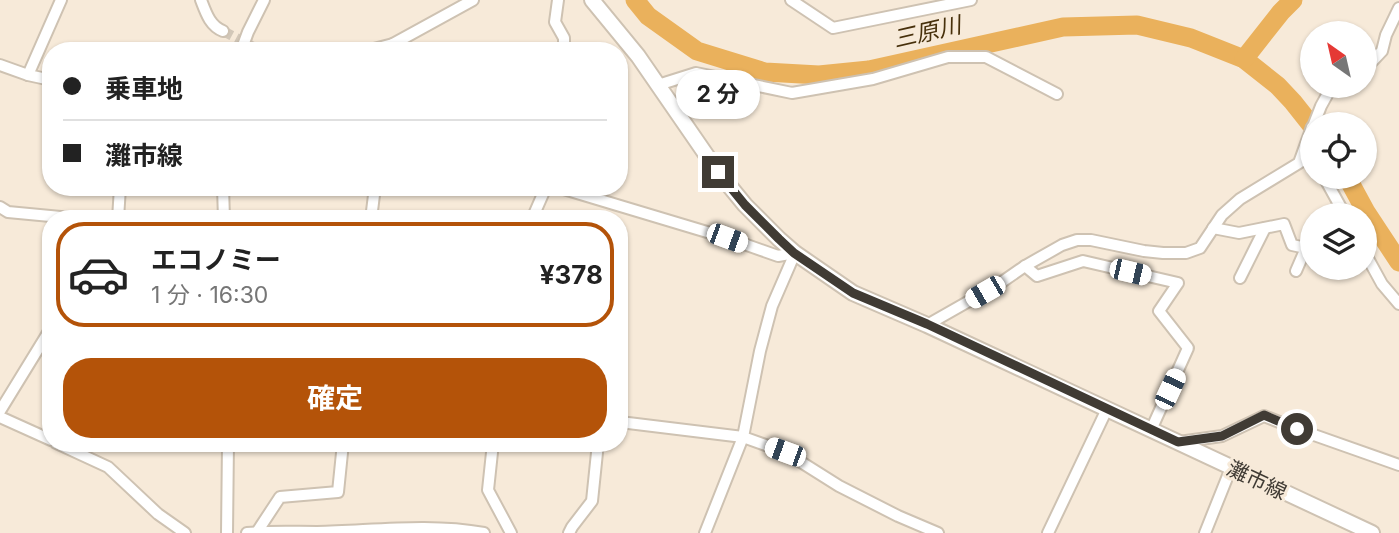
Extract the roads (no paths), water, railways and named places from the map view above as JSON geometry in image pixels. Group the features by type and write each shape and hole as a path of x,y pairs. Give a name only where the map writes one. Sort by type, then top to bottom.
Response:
{"main road":[{"name":"灘市線","path":"592,0 626,42"},
{"name":"灘市線","path":"628,44 718,172 745,205 794,253 853,293 927,324 1365,532"}],"street":[{"path":"43,42 61,0"},
{"path":"201,0 215,28 223,31"},
{"path":"245,42 264,0"},
{"path":"401,42 473,0"},
{"path":"558,0 555,22 564,42"},
{"path":"791,0 833,28 971,0"},
{"path":"1377,56 1382,51 1386,35 1399,8"},
{"path":"1386,35 1399,37"},
{"path":"28,75 42,43"},
{"path":"658,85 696,73 792,93 873,79 948,57 986,57 1057,94"},
{"path":"0,65 42,78"},
{"path":"927,324 999,284 1062,244 1091,240 1144,251 1186,253 1200,248 1222,215 1240,199 1300,161"},
{"path":"587,196 778,256 794,253"},
{"path":"0,207 8,212 42,215"},
{"path":"1213,228 1239,233 1284,224 1292,245 1306,247 1296,271"},
{"path":"1240,278 1265,228"},
{"path":"705,533 743,437 772,306 794,253"},
{"path":"1026,266 1037,276 1083,261 1178,283 1159,311 1188,348 1151,430"},
{"path":"1377,276 1399,304"},
{"path":"0,411 42,343"},
{"path":"1048,533 1107,409"},
{"path":"1178,442 1222,436 1264,415 1399,466"},
{"path":"0,417 42,436"},
{"path":"628,423 743,437 785,452 839,486 938,533"},
{"path":"76,452 108,467 158,514 185,533"},
{"path":"227,533 228,452"},
{"path":"252,533 280,497 338,492 342,452"},
{"path":"492,452 488,491 511,533"},
{"path":"569,533 592,501 597,452"},
{"path":"1205,533 1231,468"},
{"path":"252,533 455,528 484,533"}],"waterway":[{"name":"三原川","path":"635,0 648,16 697,51 765,72 819,75 869,70 1063,27 1137,25 1191,38 1244,59 1278,86 1301,112"},
{"path":"1244,59 1293,0"},
{"path":"1354,189 1399,262"}],"tunnel":[{"path":"223,31 244,42"}]}
